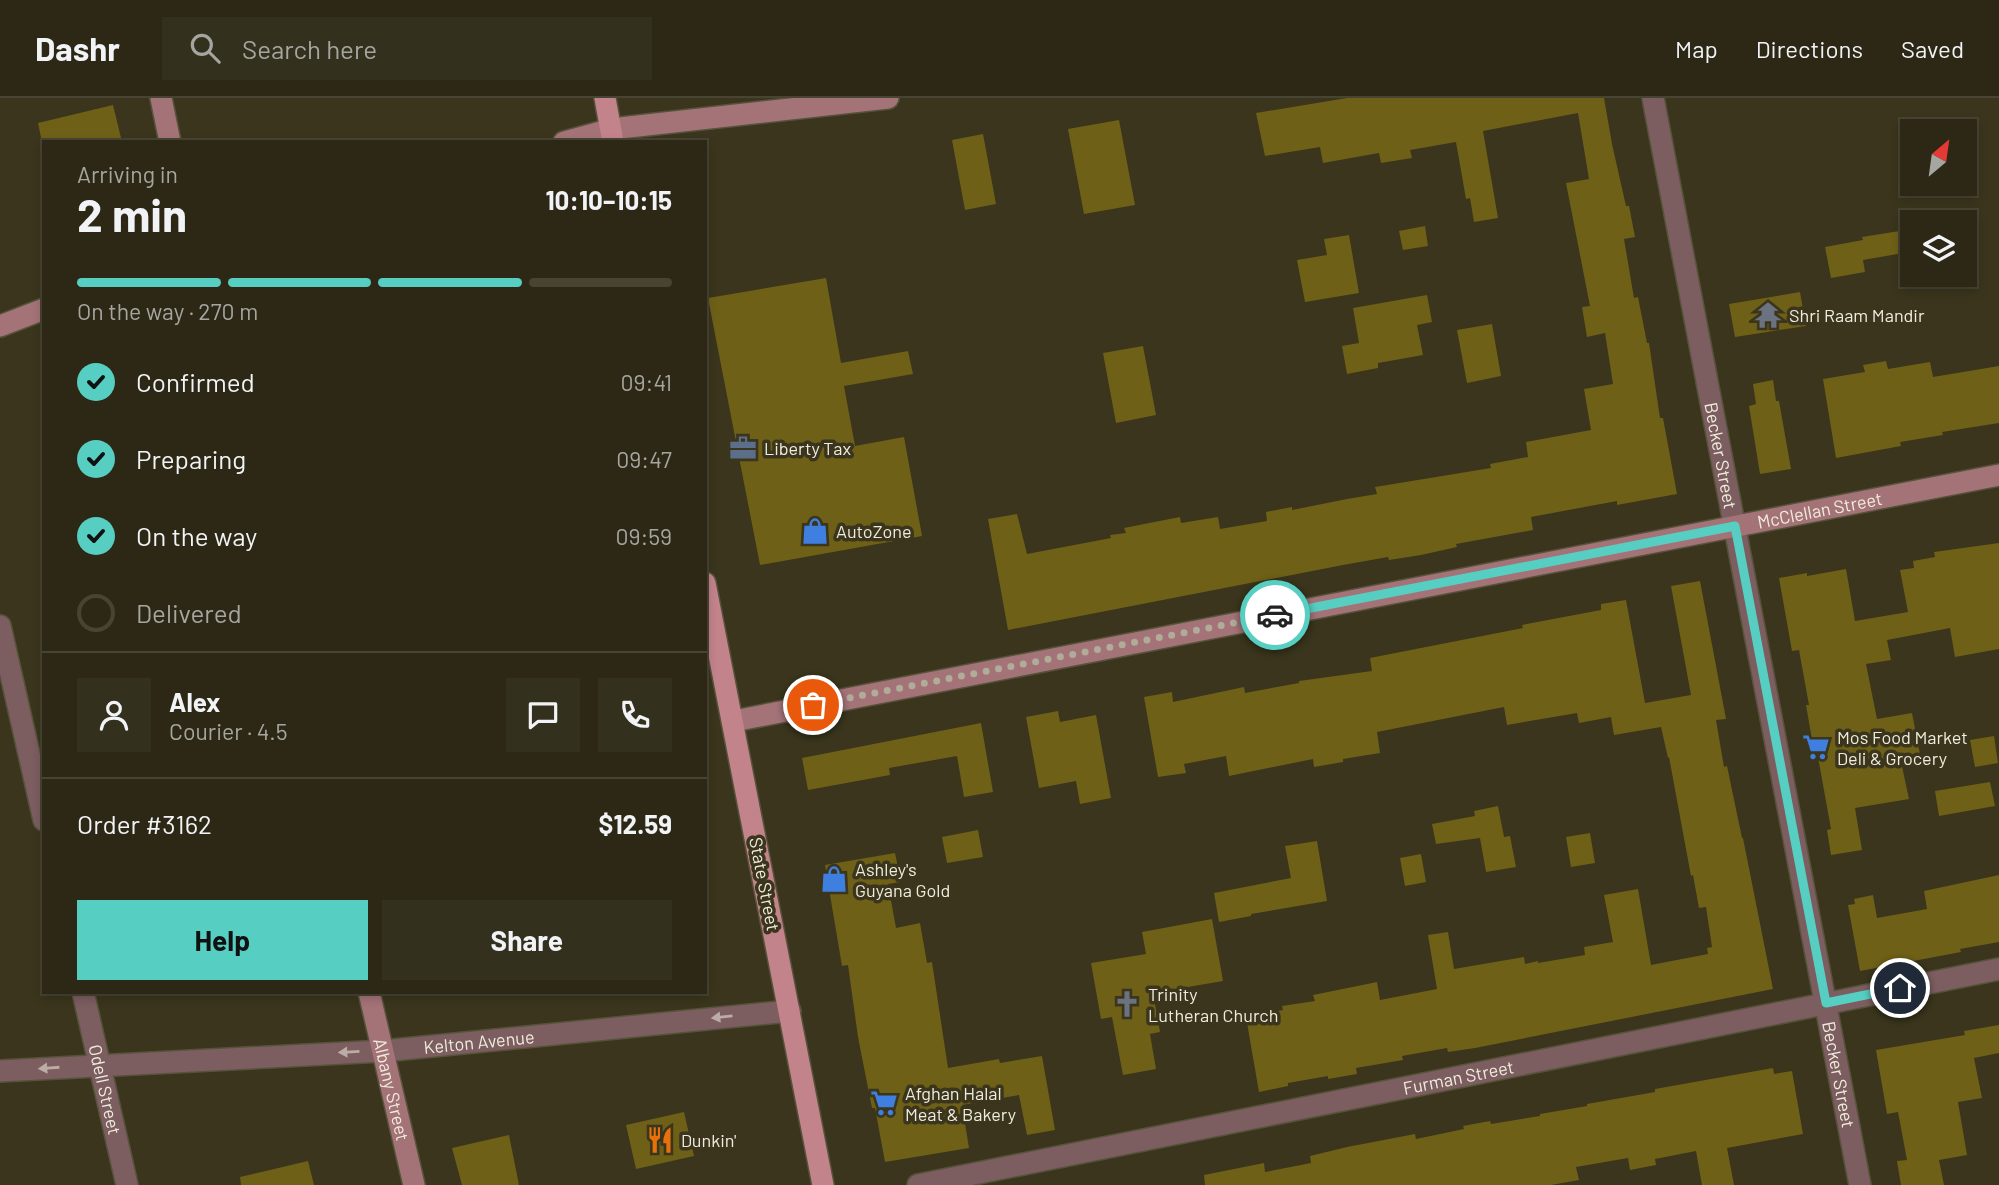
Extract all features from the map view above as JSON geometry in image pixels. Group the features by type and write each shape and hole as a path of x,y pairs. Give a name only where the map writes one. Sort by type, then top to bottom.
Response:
{"main road":[{"path":"605,98 612,135"},
{"name":"State Street","path":"707,593 823,1185"}],"street":[{"path":"161,98 170,140"},
{"path":"578,140 888,98"},
{"name":"Becker Street","path":"1653,98 1860,1185"},
{"path":"0,326 42,310"},
{"name":"McClellan Street","path":"734,721 1999,475"},
{"path":"0,626 42,811"},
{"name":"Furman Street","path":"918,1185 1999,968"},
{"name":"Odell Street","path":"83,994 127,1185"},
{"name":"Albany Street","path":"369,994 415,1185"},
{"name":"Kelton Avenue","path":"0,1071 383,1051 790,1012"}],"building":[{"path":"1347,98 1604,98 1612,144 1635,237 1624,239 1634,298 1638,297 1649,343 1660,418 1663,418 1677,494 1617,505 1617,501 1531,517 1533,530 1456,544 1457,547 1421,555 1389,560 1388,557 1343,565 1008,630 988,519 1017,514 1027,554 1111,538 1110,535 1126,533 1124,528 1180,517 1181,523 1218,517 1220,529 1267,521 1266,512 1292,507 1292,510 1377,494 1375,487 1491,468 1490,464 1528,457 1526,442 1591,430 1584,389 1613,384 1605,333 1587,337 1582,307 1590,306 1566,183 1589,179 1578,113 1483,131 1498,218 1474,222 1470,198 1466,199 1456,142 1410,150 1412,158 1381,163 1379,153 1323,163 1320,147 1265,156 1256,113"},
{"path":"113,105 122,140 42,142 38,123"},
{"path":"1119,120 1135,205 1084,214 1068,129"},
{"path":"983,134 996,204 965,210 952,140"},
{"path":"1425,226 1428,246 1403,250 1399,231"},
{"path":"1900,231 1900,254 1863,260 1865,272 1831,278 1825,247 1863,240 1862,237"},
{"path":"1349,235 1359,293 1305,302 1297,260 1327,255 1324,239"},
{"path":"826,278 841,363 908,351 913,374 844,386 855,446 904,437 922,536 760,565 708,298"},
{"name":"Shri Raam Mandir","path":"1800,292 1806,326 1735,337 1729,304"},
{"path":"1427,295 1432,322 1417,325 1423,355 1378,363 1378,368 1347,374 1342,346 1359,343 1353,308"},
{"path":"1492,324 1501,376 1467,383 1457,330"},
{"path":"1143,346 1156,415 1116,423 1103,353"},
{"path":"1886,361 1888,369 1930,362 1933,377 1999,366 1999,423 1942,432 1943,435 1900,442 1901,446 1836,458 1823,379 1865,372 1863,365"},
{"path":"1773,380 1791,469 1760,474 1749,406 1756,404 1753,384"},
{"path":"1999,543 1999,649 1955,657 1950,628 1887,640 1891,660 1866,664 1877,719 1912,713 1920,754 1900,757 1909,799 1855,808 1862,850 1831,855 1827,830 1831,829 1818,757 1810,758 1805,735 1811,734 1806,705 1809,705 1799,650 1792,651 1779,578 1846,569 1855,621 1908,612 1900,570 1914,568 1913,561 1935,557 1934,552"},
{"path":"1700,581 1726,719 1716,720 1724,767 1727,766 1743,838 1773,989 1475,1048 1448,1052 1447,1048 1402,1056 1403,1060 1356,1068 1357,1074 1288,1083 1288,1086 1259,1092 1246,1017 1283,1010 1282,1006 1315,1001 1313,995 1377,982 1380,1000 1437,989 1428,935 1448,932 1454,969 1524,957 1525,964 1585,955 1584,947 1613,942 1604,895 1638,889 1651,965 1708,954 1707,948 1712,947 1706,907 1699,908 1693,875 1691,876 1661,727 1614,735 1611,717 1579,723 1577,713 1507,725 1504,707 1377,732 1380,753 1343,759 1343,762 1314,767 1313,759 1229,776 1226,756 1184,764 1186,773 1158,777 1144,697 1172,692 1173,702 1244,687 1245,693 1299,681 1372,671 1370,658 1523,628 1522,625 1601,610 1601,604 1626,600 1645,703 1691,695 1671,586"},
{"path":"1058,711 1060,722 1096,715 1111,798 1080,804 1076,781 1039,788 1026,717"},
{"path":"981,723 993,792 964,797 957,756 889,768 890,775 808,790 802,758"},
{"path":"1994,736 1998,763 1975,767 1970,740"},
{"path":"1990,782 1995,806 1939,816 1935,791"},
{"path":"1498,806 1504,837 1510,836 1516,867 1486,872 1480,838 1436,844 1432,824 1475,816 1474,811"},
{"path":"978,830 983,857 947,863 942,837"},
{"path":"1590,833 1595,863 1571,867 1566,837"},
{"path":"1317,841 1327,901 1219,922 1214,893 1291,878 1285,846"},
{"path":"895,853 901,882 888,884 896,928 920,923 927,963 932,962 948,1068 999,1059 1000,1063 1042,1056 1055,1130 1027,1135 1019,1095 962,1105 969,1148 885,1162 858,1037 848,965 842,966 825,865"},
{"path":"1421,854 1426,882 1405,886 1400,858"},
{"path":"1999,875 1999,942 1860,971 1848,905 1855,904 1854,899 1873,895 1877,918 1927,909 1924,891"},
{"path":"1212,919 1223,981 1153,993 1160,1032 1150,1034 1156,1069 1123,1075 1112,1017 1101,1019 1091,963 1146,954 1142,932"},
{"path":"1999,1025 1999,1053 1974,1058 1982,1098 1958,1102 1967,1155 1939,1160 1944,1185 1901,1185 1897,1161 1907,1160 1898,1112 1887,1114 1876,1050 1965,1035 1964,1031"},
{"path":"1773,1068 1774,1074 1792,1071 1803,1134 1727,1148 1734,1185 1702,1185 1696,1151 1655,1159 1656,1165 1630,1170 1628,1158 1576,1167 1579,1180 1551,1185 1205,1185 1204,1175 1264,1163 1265,1172 1311,1163 1310,1156 1347,1147 1415,1134 1416,1139 1464,1129 1463,1126 1540,1116 1587,1104 1655,1092 1655,1089"},
{"name":"Dunkin'","path":"684,1112 694,1156 636,1169 626,1125"},
{"path":"509,1135 519,1185 462,1185 452,1148"},
{"path":"308,1161 314,1185 241,1185 240,1177"}],"way so far":[{"path":"813,705 1275,615"}],"place":[{"name":"Shri Raam Mandir","path":"1768,315"},
{"name":"Liberty Tax","path":"743,448"},
{"name":"AutoZone","path":"815,531"},
{"name":"Mos Food Market Deli & Grocery","path":"1816,747"},
{"name":"Ashley's Guyana Gold","path":"834,879"},
{"name":"Trinity Lutheran Church","path":"1127,1004"},
{"name":"Afghan Halal Meat & Bakery","path":"884,1103"},
{"name":"Dunkin'","path":"660,1140"}],"route":[{"path":"1275,615 1735,526 1826,1003 1900,988"}]}
